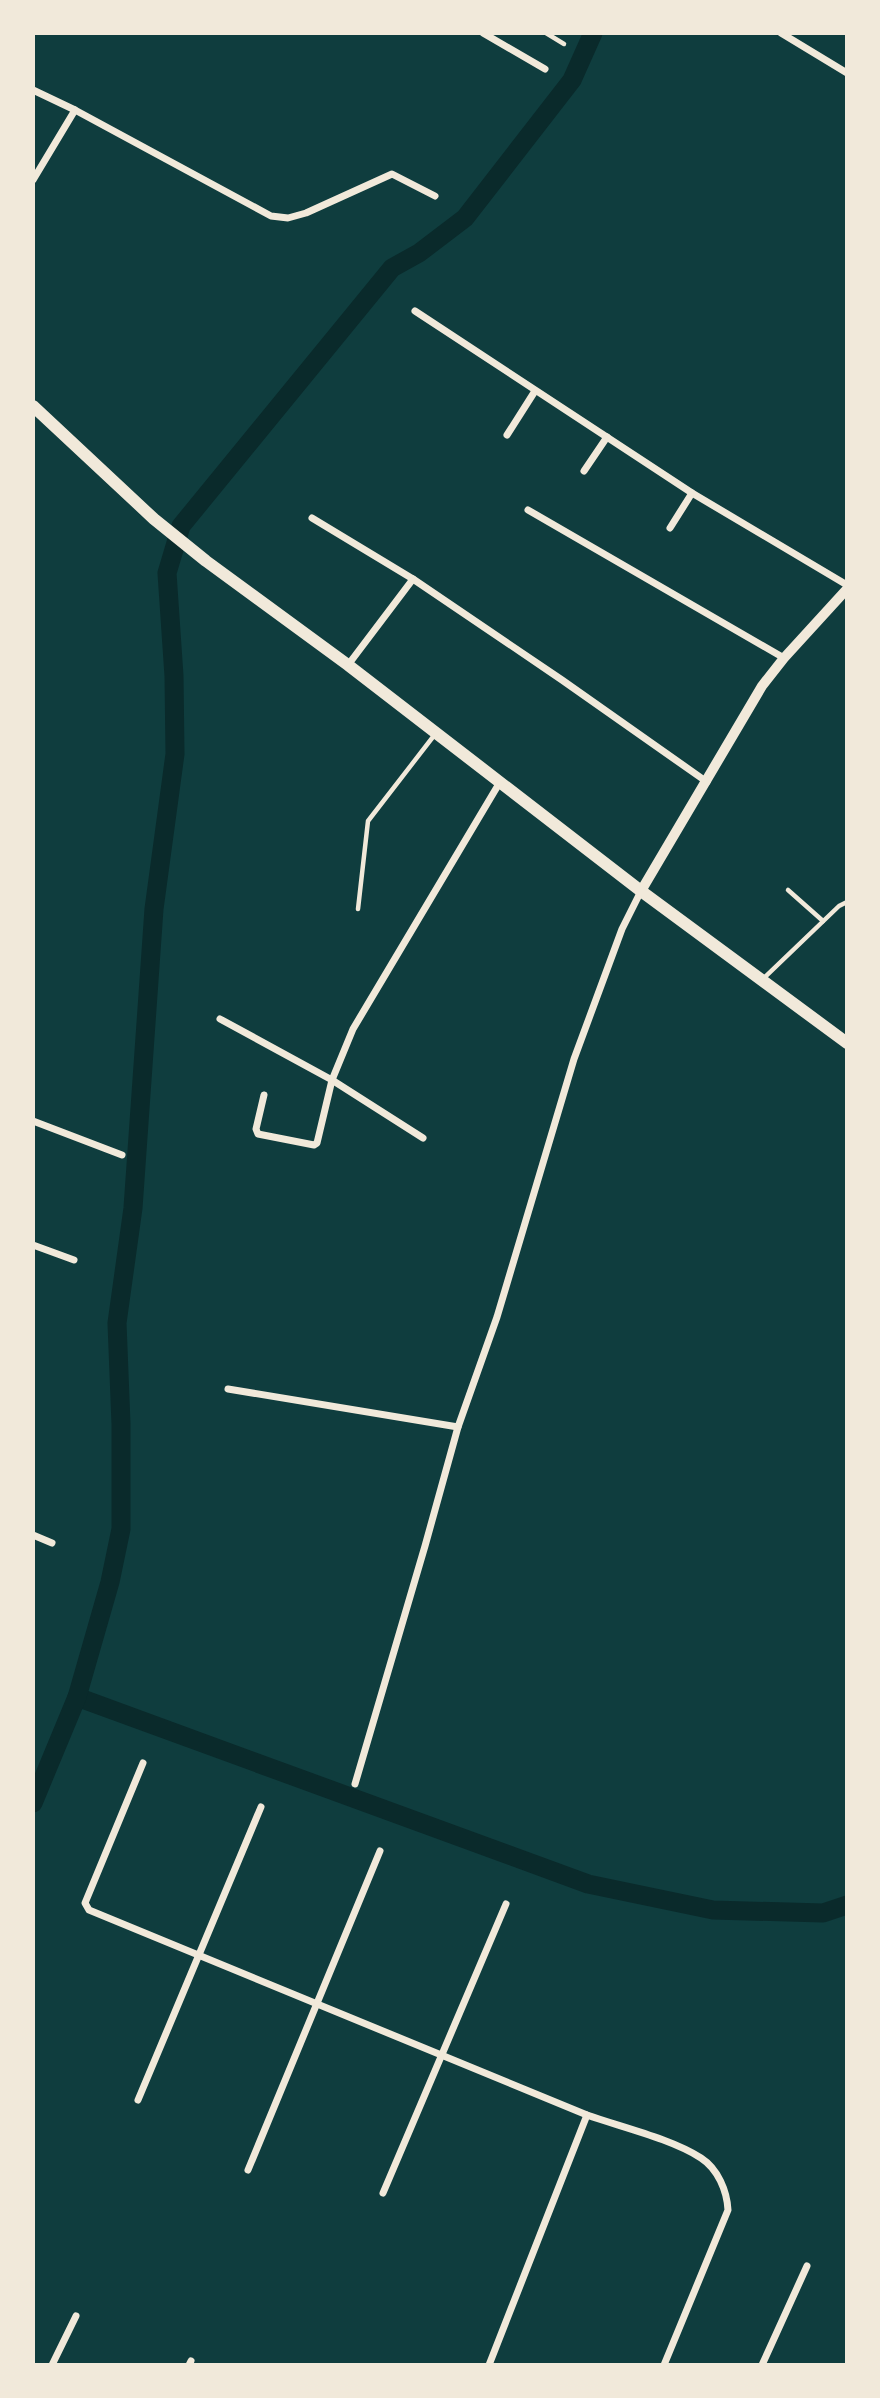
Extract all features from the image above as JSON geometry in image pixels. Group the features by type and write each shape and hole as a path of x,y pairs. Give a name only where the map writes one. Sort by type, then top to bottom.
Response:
{"main road":[{"path":"33,406 154,519 206,561 348,665 641,891 847,1043"}],"street":[{"path":"484,33 545,69"},
{"path":"781,33 847,73"},
{"path":"34,92 75,110 271,216 288,218 306,213 392,174 435,196"},
{"path":"33,180 75,110"},
{"path":"355,1784 458,1427 497,1317 574,1059 622,929 641,891 762,686 847,587 692,493 415,311"},
{"path":"507,435 535,391"},
{"path":"584,471 607,437"},
{"path":"670,528 692,493"},
{"path":"528,510 784,658"},
{"path":"312,518 413,579 707,782"},
{"path":"348,665 413,579"},
{"path":"264,1095 256,1129 258,1134 314,1145 317,1143 332,1080 353,1029 500,782"},
{"path":"220,1019 332,1080 423,1138"},
{"path":"33,1121 122,1155"},
{"path":"33,1245 74,1260"},
{"path":"228,1389 458,1427"},
{"path":"33,1535 51,1543"},
{"path":"143,1763 85,1903 89,1910 587,2115 669,2144 702,2159 716,2174 727,2195 728,2210 664,2365"},
{"path":"138,2099 261,1807"},
{"path":"248,2170 380,1851"},
{"path":"383,2193 506,1904"},
{"path":"489,2365 587,2115"},
{"path":"762,2365 807,2266"},
{"path":"52,2365 76,2316"}],"lane":[{"path":"546,33 564,44"},
{"path":"358,909 368,821 436,732"},
{"path":"788,890 823,921"},
{"path":"762,980 823,921 847,902"}],"waterway":[{"path":"33,1803 77,1697 110,1582 121,1529 117,1323 133,1208 154,909 175,754 174,676 167,573 181,526 392,268 419,253 465,218 572,80 593,33"},
{"path":"77,1697 588,1884 713,1910 823,1913 847,1905"}]}
